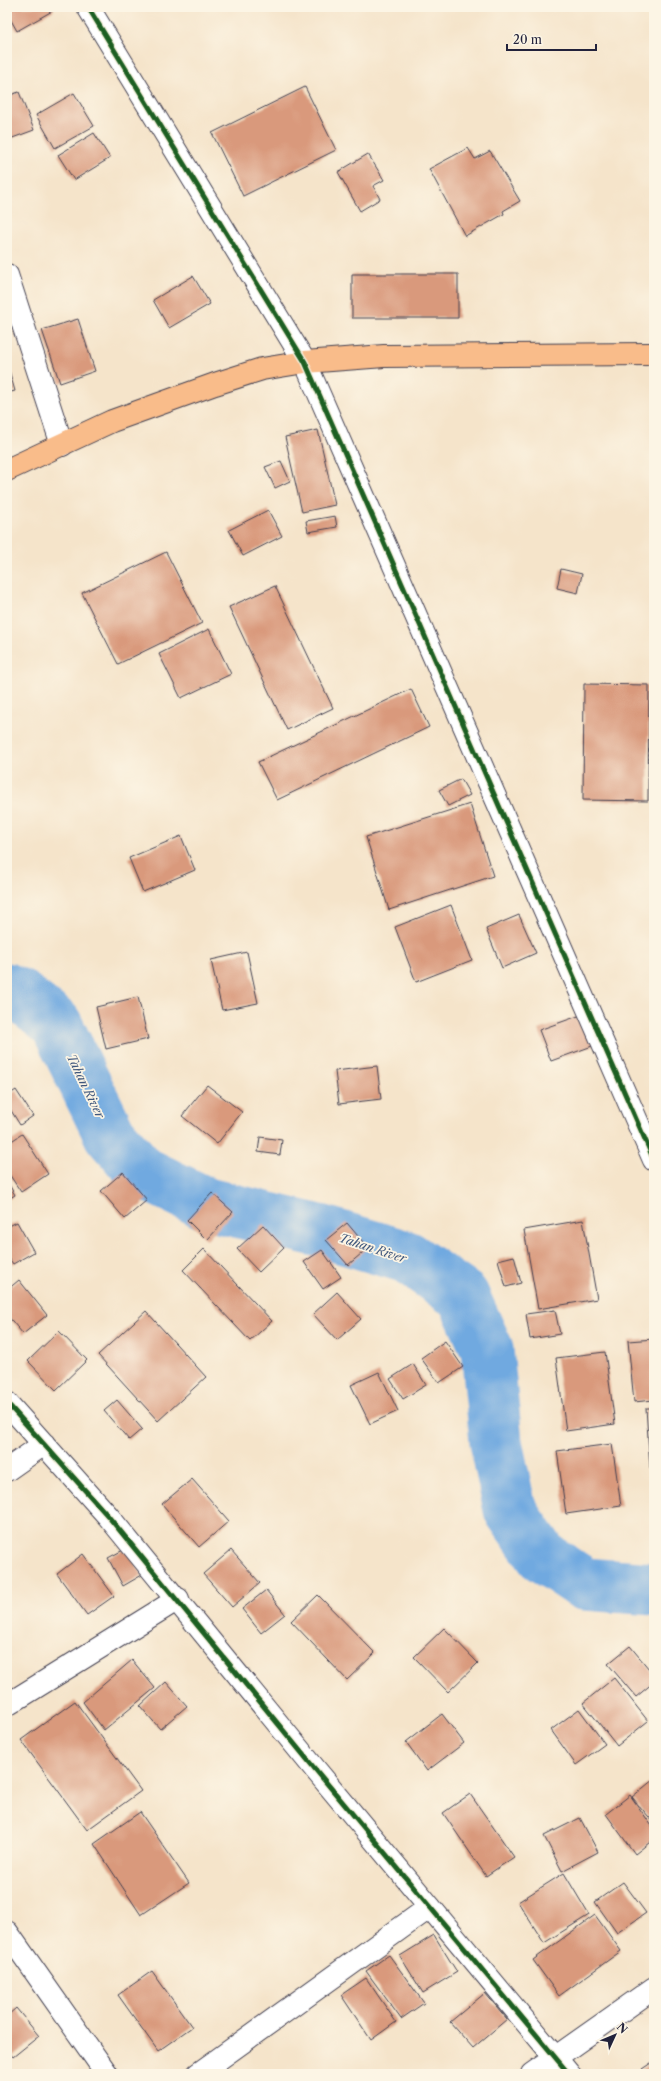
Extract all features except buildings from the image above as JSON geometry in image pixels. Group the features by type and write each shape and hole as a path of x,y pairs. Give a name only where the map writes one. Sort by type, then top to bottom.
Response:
{"highway":[{"path":"7,470 112,421 215,384 262,369 305,362 384,356 654,354"}],"street":[{"path":"88,7 305,362 654,1160"},
{"path":"7,275 62,445"},
{"path":"7,1403 108,1516 178,1599 310,1763 569,2074"},
{"path":"7,1470 44,1444"},
{"path":"7,1705 178,1599"},
{"path":"198,2074 430,1907"},
{"path":"10,1941 107,2074"},
{"path":"532,2074 654,1988"}],"waterway":[{"name":"Tahan River","path":"7,989 18,994 56,1024 110,1135 142,1172 207,1204 324,1232 407,1257 463,1296 487,1349 496,1442 510,1510 542,1556 584,1584 654,1589"}],"cycle path":[{"path":"88,7 305,362 654,1160"},
{"path":"7,1403 108,1516 315,1769 569,2074"}]}
